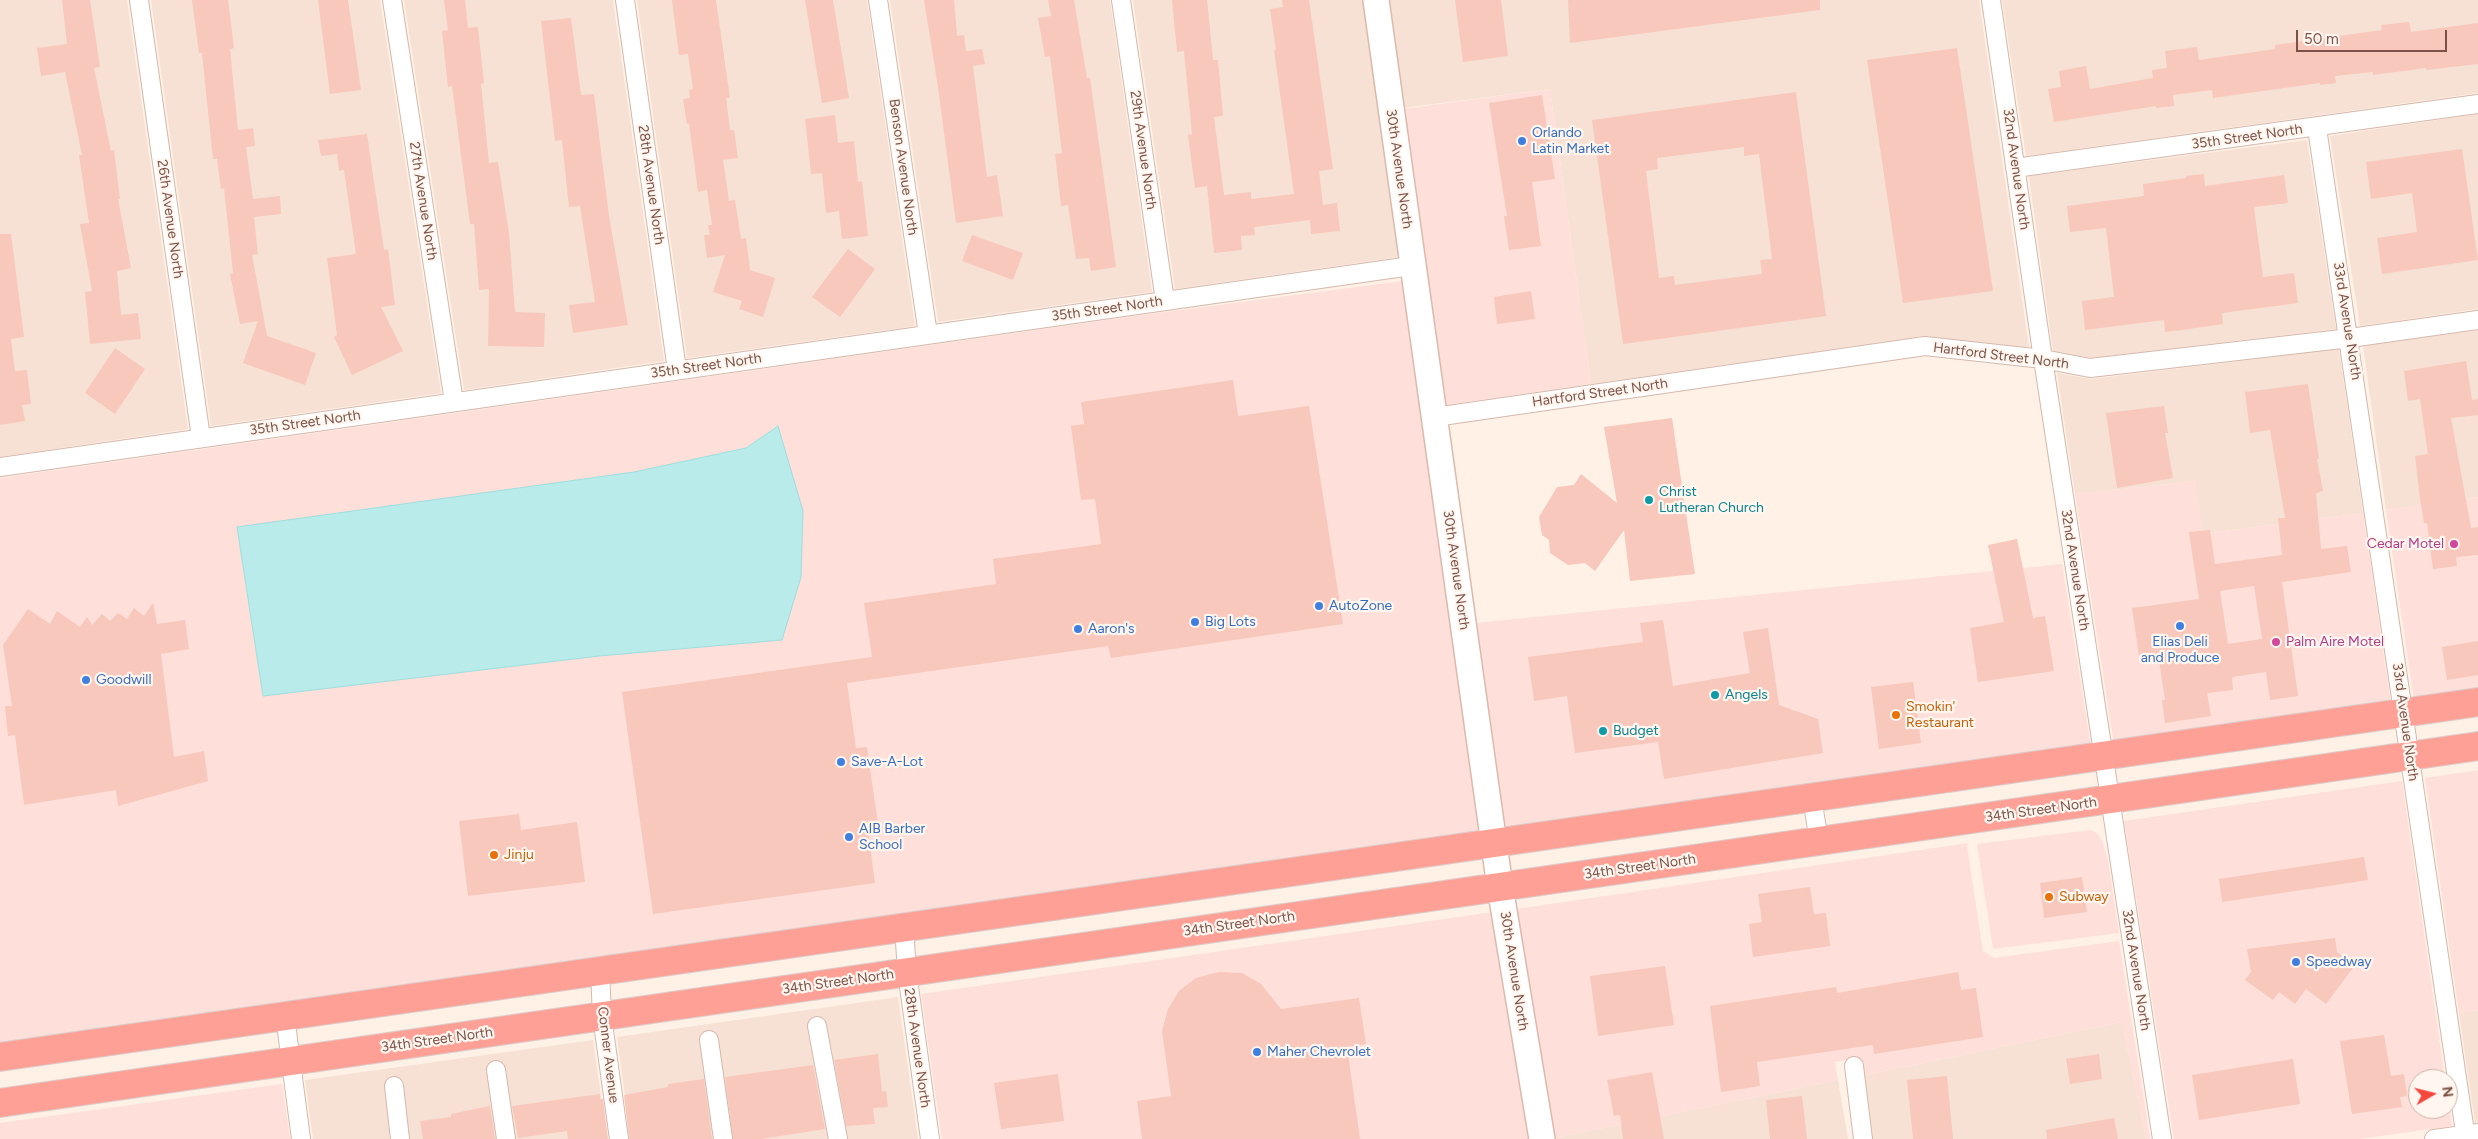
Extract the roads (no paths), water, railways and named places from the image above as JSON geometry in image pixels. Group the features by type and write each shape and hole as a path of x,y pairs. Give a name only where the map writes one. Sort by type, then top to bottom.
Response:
{"highway":[{"path":"0,1057 2478,702"},
{"name":"34th Street North","path":"0,1103 2478,746"}],"street":[{"name":"26th Avenue North","path":"139,0 200,438"},
{"name":"27th Avenue North","path":"392,0 454,402"},
{"name":"28th Avenue North","path":"625,0 677,370"},
{"name":"Benson Avenue North","path":"878,0 928,334"},
{"name":"29th Avenue North","path":"1121,0 1165,300"},
{"name":"30th Avenue North","path":"1376,0 1500,887 1542,1139"},
{"name":"32nd Avenue North","path":"1991,0 2109,800 2162,1139"},
{"name":"35th Street North","path":"2015,168 2317,128 2478,104"},
{"name":"33rd Avenue North","path":"2317,128 2350,338 2410,756 2470,1135"},
{"name":"35th Street North","path":"0,467 1412,266"},
{"name":"Hartford Street North","path":"1435,417 1925,346 2043,359 2090,368 2350,338 2478,320"},
{"path":"1812,798 1819,841"},
{"name":"28th Avenue North","path":"904,927 906,972 930,1139"},
{"name":"Conner Avenue","path":"600,971 602,1016 620,1139"},
{"path":"285,1016 301,1139"},
{"path":"817,1026 838,1139"},
{"path":"709,1040 723,1139"},
{"path":"1854,1066 1863,1139"},
{"path":"496,1070 506,1139"},
{"path":"394,1086 400,1139"},
{"path":"2434,1139 2470,1135"}],"water":[{"path":"778,426 803,511 801,577 782,640 599,656 263,696 237,527 634,472 746,448"}],"place":[{"name":"Orlando Latin Market","path":"1522,141"},
{"name":"Christ Lutheran Church","path":"1649,500"},
{"name":"Cedar Motel","path":"2454,544"},
{"name":"AutoZone","path":"1319,606"},
{"name":"Big Lots","path":"1195,622"},
{"name":"Elias Deli and Produce","path":"2180,626"},
{"name":"Aaron's","path":"1078,629"},
{"name":"Palm Aire Motel","path":"2276,642"},
{"name":"Goodwill","path":"86,680"},
{"name":"Angels","path":"1715,695"},
{"name":"Smokin' Restaurant","path":"1896,715"},
{"name":"Budget","path":"1603,731"},
{"name":"Save-A-Lot","path":"841,762"},
{"name":"AIB Barber School","path":"849,837"},
{"name":"Jinju","path":"494,855"},
{"name":"Subway","path":"2049,897"},
{"name":"Speedway","path":"2296,962"},
{"name":"Maher Chevrolet","path":"1257,1052"}]}
